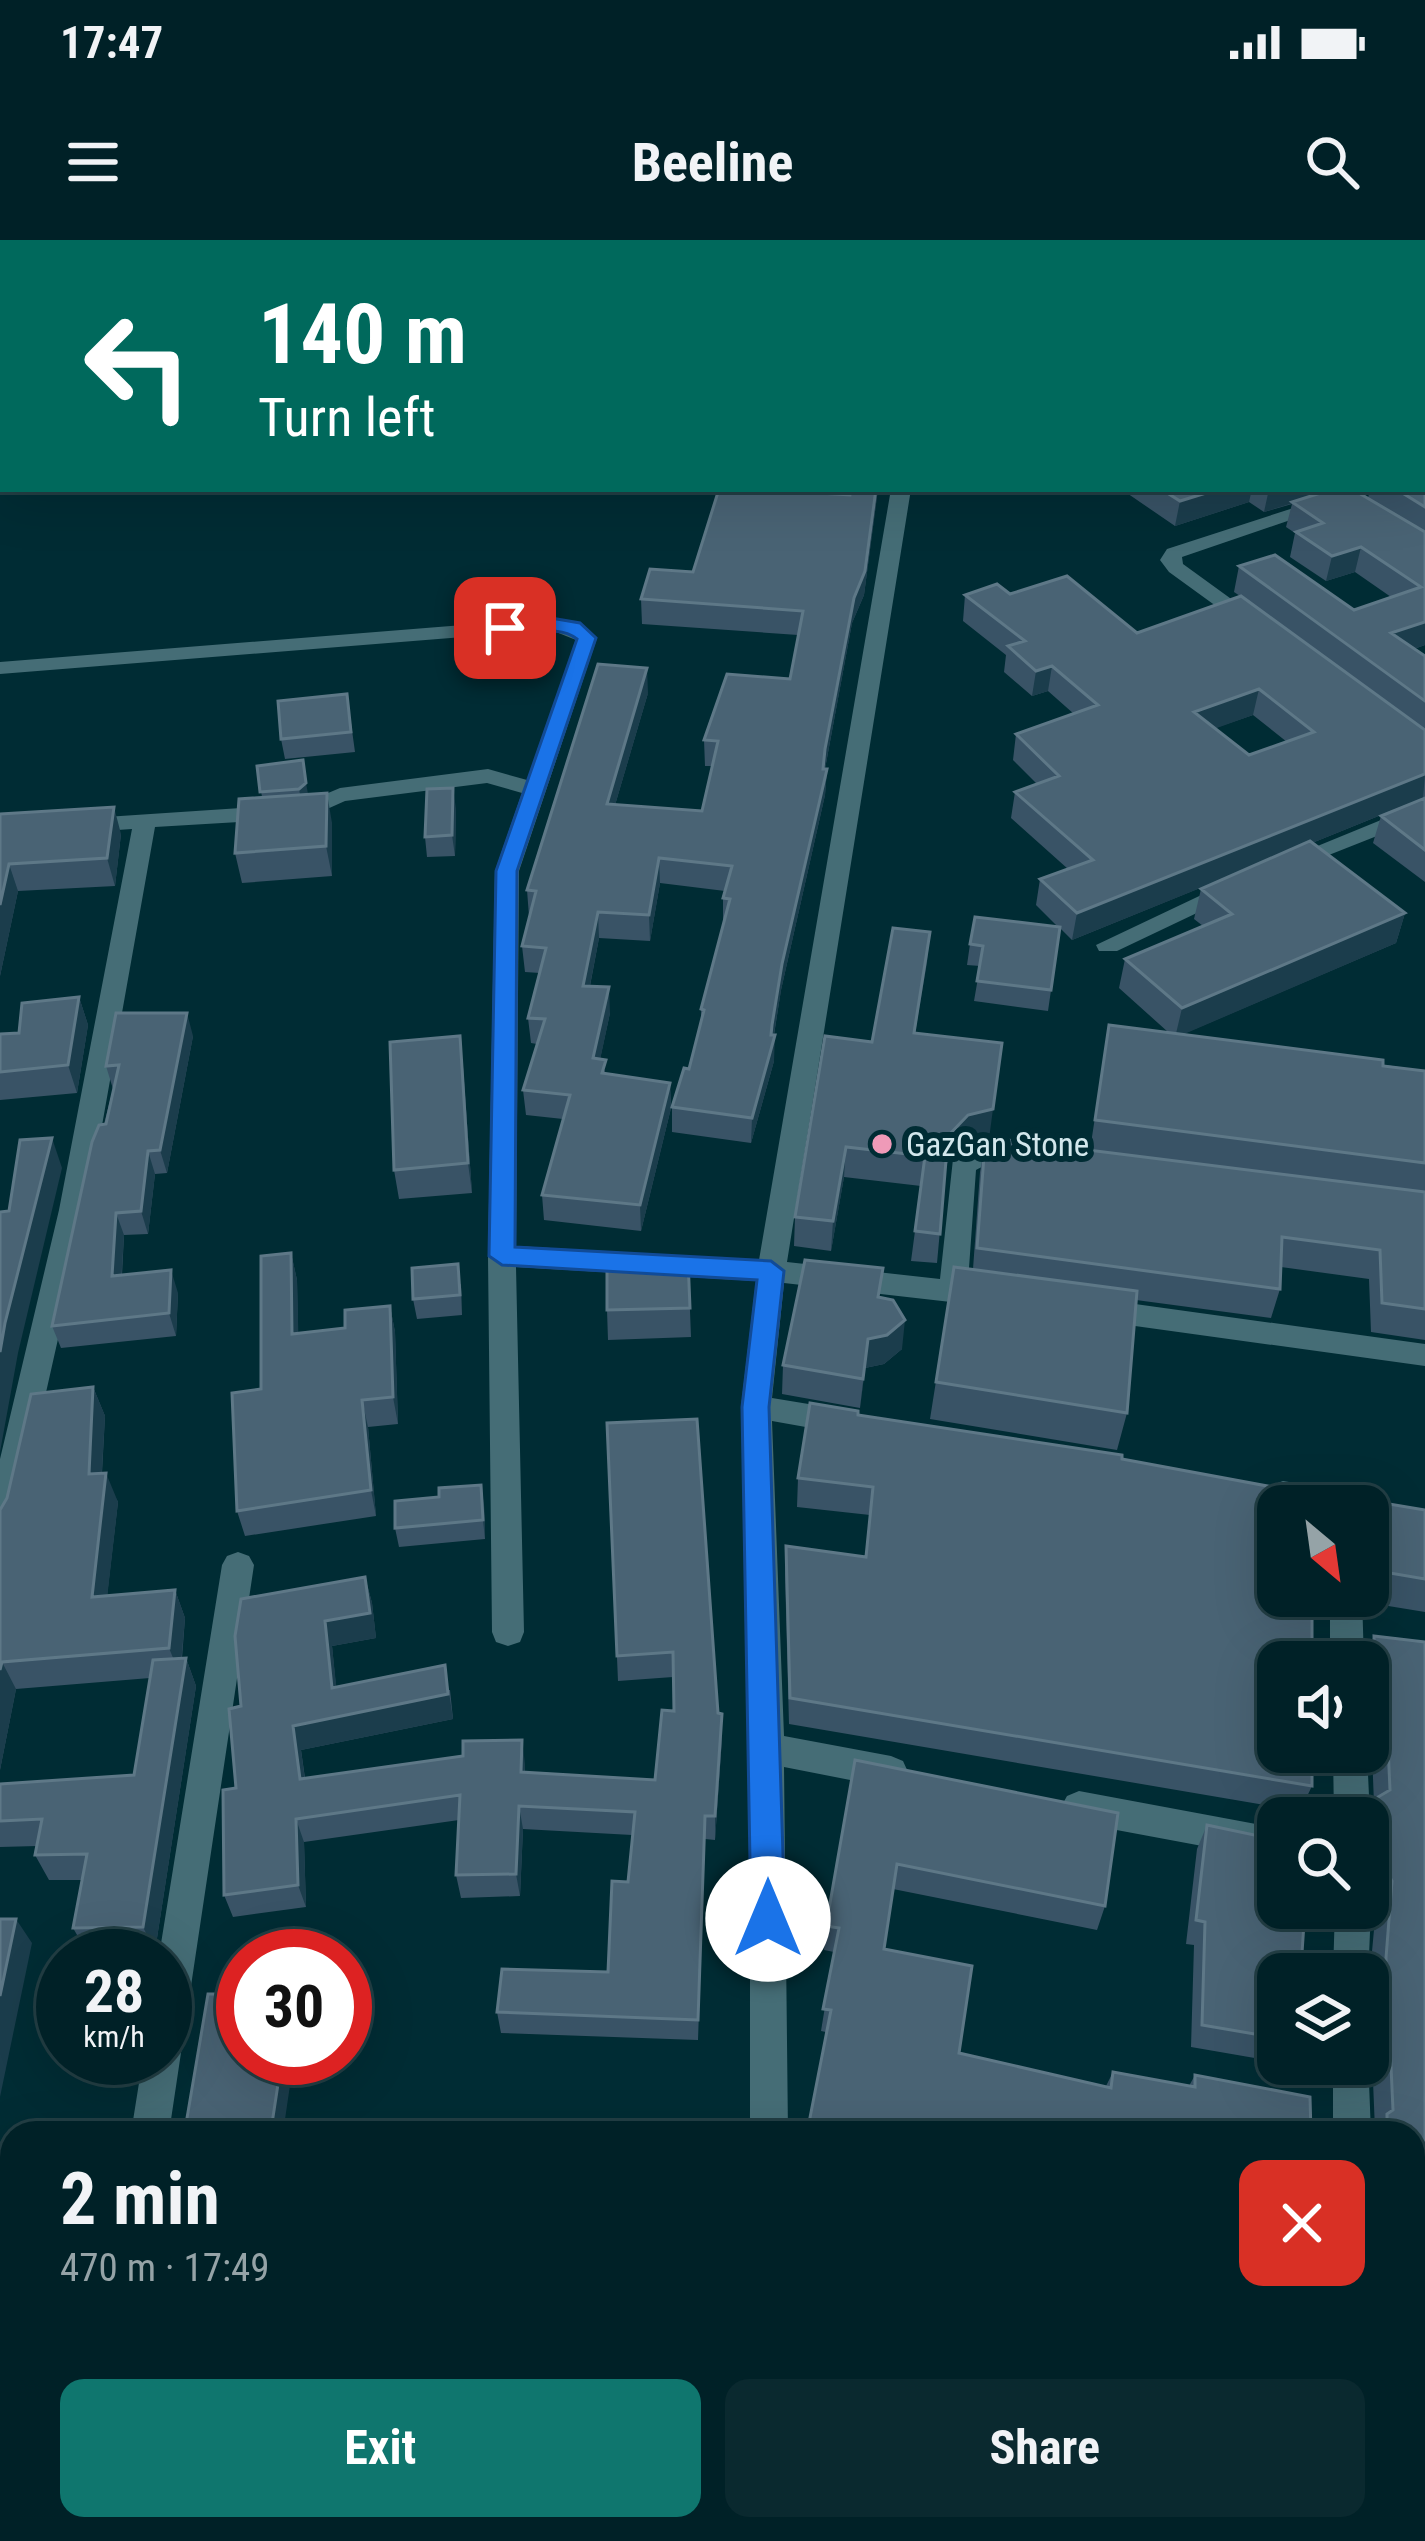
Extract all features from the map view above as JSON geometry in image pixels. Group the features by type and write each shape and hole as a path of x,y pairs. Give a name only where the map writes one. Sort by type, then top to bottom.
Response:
{"street":[{"path":"769,2121 767,1748 756,1407 771,1271 901,492"},
{"path":"1272,638 1170,560 1188,548 1343,498"},
{"path":"0,668 551,624 573,627 587,638 507,871 502,1256 508,1632"},
{"path":"0,831 307,811 340,795 488,776 532,789"},
{"path":"1108,945 1260,875 1425,809"},
{"path":"0,1526 73,1210 145,821"},
{"path":"952,1290 963,1166 977,1155 994,1152 1044,1160"},
{"path":"502,1256 771,1271 1023,1300"},
{"path":"1071,1306 1425,1355"},
{"path":"756,1407 873,1426"},
{"path":"1249,1489 1257,1490"},
{"path":"182,1929 238,1565"},
{"path":"767,1748 929,1779"},
{"path":"1046,1801 1257,1840"},
{"path":"152,2121 158,2085"},
{"path":"1352,2085 1352,2121"}],"building":[{"path":"718,492 876,492 865,571 854,598 825,749 823,769 827,769 782,964 771,1035 775,1035 752,1118 672,1107 684,1068 689,1069 704,1010 730,899 723,898 732,866 659,858 649,915 598,912 583,986 609,987 593,1058 606,1060 602,1073 670,1083 640,1205 542,1195 570,1095 523,1090 545,1019 528,1018 546,948 522,946 536,891 527,890 598,664 647,668 607,804 702,811 718,741 704,740 727,674 790,679 803,611 641,599 650,569 693,572"},
{"path":"1166,492 1209,492 1180,501"},
{"path":"1324,492 1357,492 1425,532 1425,622 1391,633 1425,656 1425,701 1239,566 1275,555 1354,610 1421,587 1361,547 1332,556 1296,532 1323,523 1292,502"},
{"path":"1401,492 1425,492 1425,507"},
{"path":"1067,576 1137,633 1241,596 1425,730 1425,774 1077,913 1040,879 1093,860 1015,792 1059,776 1016,734 1098,705 1052,666 1036,671 1008,646 1025,641 965,595 997,584 1010,594","holes":["1259,689 1314,732 1249,755 1194,712"]},
{"path":"347,694 351,732 281,739 278,701"},
{"path":"303,760 306,783 299,789 260,792 257,766"},
{"path":"453,788 452,835 425,837 427,789"},
{"path":"327,793 326,846 235,853 239,799"},
{"path":"1425,798 1425,850 1381,816"},
{"path":"114,807 107,858 9,864 0,905 0,814"},
{"path":"1310,841 1405,913 1182,1008 1125,959 1232,914 1201,889"},
{"path":"975,917 1060,927 1051,990 977,981 983,946 970,944"},
{"path":"893,928 930,932 914,1033 1002,1043 993,1109 968,1115 948,1136 940,1234 915,1231 925,1156 846,1147 833,1221 795,1217 825,1036 872,1042"},
{"path":"79,997 68,1065 0,1072 0,1034 19,1033 22,1003"},
{"path":"116,1013 187,1013 160,1150 148,1151 141,1211 116,1213 112,1276 171,1270 169,1313 52,1326 92,1142 99,1125 106,1124 119,1065 106,1066"},
{"path":"1109,1025 1383,1060 1383,1066 1425,1071 1425,1163 1095,1120"},
{"path":"460,1036 468,1163 394,1170 390,1042"},
{"path":"52,1138 0,1352 0,1212 9,1211 20,1140"},
{"path":"991,1138 1425,1192 1425,1309 1382,1303 1380,1250 1282,1237 1280,1289 977,1248 985,1143"},
{"path":"291,1253 292,1334 345,1328 345,1310 390,1306 393,1397 362,1400 371,1490 237,1511 232,1393 261,1389 261,1256"},
{"path":"688,1259 690,1308 607,1310 607,1261"},
{"path":"805,1260 883,1268 878,1297 893,1300 905,1320 887,1335 868,1339 863,1379 783,1365"},
{"path":"458,1264 460,1295 413,1299 412,1268"},
{"path":"954,1267 1137,1291 1127,1413 936,1382"},
{"path":"93,1387 89,1474 106,1473 92,1597 175,1590 169,1648 2,1662 0,1670 0,1510 7,1498 31,1394"},
{"path":"810,1403 858,1411 858,1415 1122,1455 1122,1459 1262,1485 1257,1485 1257,1617 1312,1617 1312,1641 1257,1641 1257,1773 1312,1773 1312,1786 790,1698 786,1546 866,1557 873,1487 798,1478"},
{"path":"697,1419 718,1713 722,1714 715,1816 705,1816 698,2020 497,2012 502,1969 608,1972 612,1881 628,1882 635,1812 519,1806 516,1874 456,1875 460,1795 296,1819 298,1885 224,1895 223,1790 236,1788 229,1709 241,1706 235,1636 241,1599 365,1577 370,1613 325,1621 332,1688 445,1665 448,1694 293,1726 300,1779 463,1756 463,1741 522,1740 521,1772 655,1780 662,1710 674,1711 673,1652 617,1656 607,1423"},
{"path":"481,1485 483,1520 395,1528 395,1501 439,1497 439,1488"},
{"path":"1389,1504 1425,1510 1425,1579 1389,1573"},
{"path":"1374,1636 1425,1642 1425,2121 1387,2121 1393,2110 1386,1953 1392,1881 1389,1797 1378,1797 1390,1790 1389,1641 1374,1641"},
{"path":"186,1658 143,1927 73,1928 87,1854 35,1855 42,1819 0,1821 0,1784 134,1775 153,1660"},
{"path":"855,1760 1118,1813 1105,1906 897,1864 884,1949 972,1966 959,2053 1111,2088 1113,2072 1195,2087 1195,2075 1310,2097 1311,2121 809,2121 831,2010 823,2009 839,1928 826,1926"},
{"path":"1207,1825 1257,1836 1257,1929 1304,1929 1302,1953 1257,1953 1257,2034 1202,2025 1205,1922 1196,1920"},
{"path":"0,1919 16,1919 0,1996"},
{"path":"208,1994 216,1994 216,2085 278,2085 272,2121 187,2121"}],"place":[{"name":"GazGan Stone","path":"882,1144"}],"route":[{"path":"505,628 551,624 573,627 587,638 507,871 502,1256 771,1271 756,1407 768,1919"}]}
